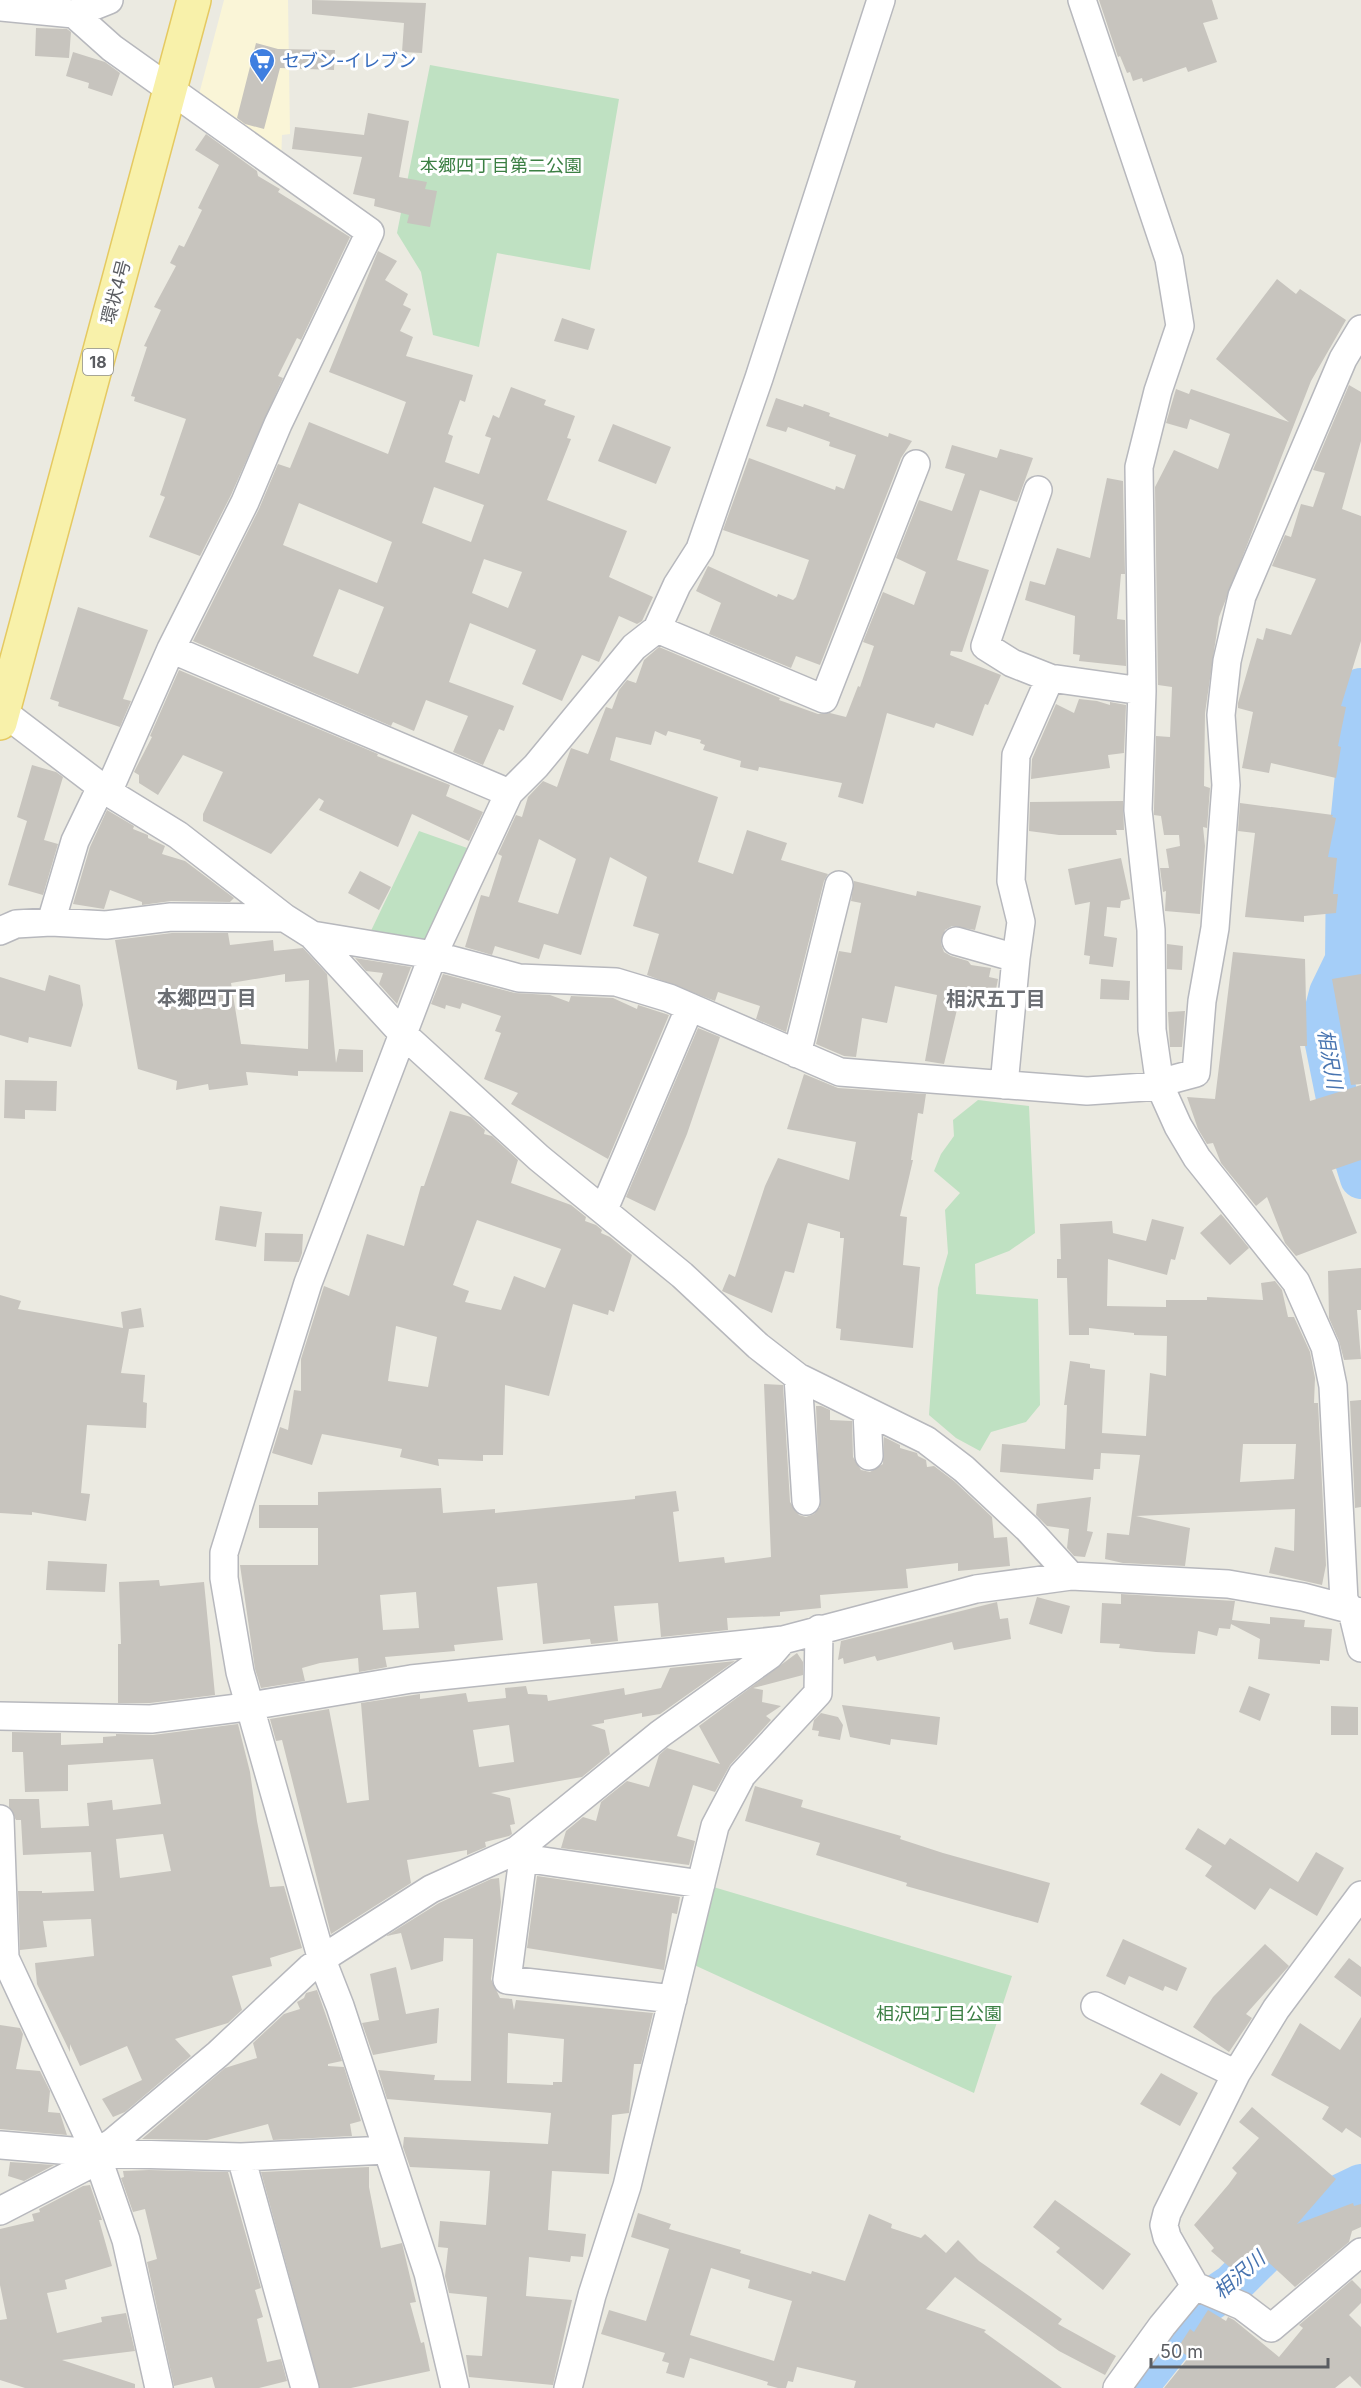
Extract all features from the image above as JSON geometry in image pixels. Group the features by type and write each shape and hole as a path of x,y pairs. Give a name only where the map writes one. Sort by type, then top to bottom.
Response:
{"main road":[{"name":"環状4号","path":"2,711 194,0"}],"street":[{"path":"0,7 74,14 109,0"},
{"path":"455,2388 428,2273 340,2006 322,1960 250,1705 232,1632 224,1578 224,1553 308,1283 433,955 509,793 536,766 634,647 657,629 677,585 700,549 759,378 881,0"},
{"path":"1082,0 1169,260 1180,326 1158,391 1139,467 1142,691 1138,810 1151,930 1152,1030 1160,1086 1178,1126 1197,1158 1296,1282 1325,1347 1333,1386 1344,1601 1357,1612 1361,1648"},
{"path":"51,922 75,841 104,790 171,649 245,502 278,424 370,232 112,48 74,14"},
{"path":"312,935 433,955 519,978 616,982 669,998 840,1072 1087,1091 1160,1086 1170,1080 1196,1073 1202,1001 1215,928 1226,785 1221,715 1227,661 1242,596 1339,367 1361,329"},
{"path":"657,629 824,699 916,464"},
{"path":"1038,490 985,646 1012,663 1050,678 1142,691"},
{"path":"171,649 509,793"},
{"path":"1004,1085 1021,922 1011,881 1016,754 1050,678"},
{"path":"2,711 104,790 178,835 285,918 312,935 404,1035 539,1158 682,1275 758,1346 798,1377 926,1440 964,1469 1028,1529 1071,1576"},
{"path":"798,1054 838,885"},
{"path":"0,931 16,924 51,922 106,925 171,917 285,918"},
{"path":"956,941 1016,958"},
{"path":"604,1209 690,1007"},
{"path":"798,1377 806,1501"},
{"path":"867,1411 869,1456"},
{"path":"0,1716 151,1719 411,1679 783,1640 976,1589 1071,1576 1228,1584 1303,1597 1357,1612"},
{"path":"568,2388 592,2295 627,2186 715,1826 742,1775 818,1693 819,1629"},
{"path":"0,2211 85,2167 96,2153 113,2142 218,2054 322,1960 431,1889 520,1854 660,1734 770,1655 783,1640"},
{"path":"0,1820 5,1958 96,2153 126,2240 159,2388"},
{"path":"520,1854 701,1884"},
{"path":"520,1854 507,1980 673,1999"},
{"path":"1361,1894 1276,2009 1236,2074 1167,2213 1164,2225 1167,2237 1201,2288 1232,2301 1271,2328 1361,2252"},
{"path":"1095,2006 1236,2074"},
{"path":"0,2145 96,2153 241,2157 387,2150"},
{"path":"241,2157 305,2388"},
{"path":"1117,2388 1201,2288"}],"shaded area":[{"path":"224,0 288,0 290,134 282,135 281,164 198,98"}],"green space":[{"name":"本郷四丁目第二公園","path":"430,65 619,99 590,270 497,253 479,347 433,335 421,272 397,233"},
{"path":"419,831 470,849 425,949 368,937"},
{"path":"978,1100 1029,1106 1035,1233 1009,1251 975,1264 976,1294 1038,1299 1040,1405 1026,1422 991,1432 980,1451 956,1438 929,1415 938,1288 948,1253 945,1210 960,1193 934,1171 941,1154 954,1136 953,1120"},
{"name":"相沢四丁目公園","path":"710,1886 1012,1976 974,2093 692,1964"}],"building":[{"path":"312,0 426,3 422,53 402,52 404,23 312,14"},
{"path":"1099,0 1212,0 1218,19 1203,23 1217,62 1188,72 1186,67 1143,82 1142,78 1133,81 1120,56 1118,57"},
{"path":"36,28 67,29 71,32 69,58 35,56"},
{"path":"256,43 278,49 335,50 334,70 280,68 264,129 245,124 237,118"},
{"path":"73,52 105,62 120,73 112,96 88,88 89,83 66,76"},
{"path":"368,113 409,121 399,177 427,182 425,189 437,191 430,227 407,223 409,215 374,206 375,199 353,194 362,157 292,149 295,127 364,135"},
{"path":"206,134 257,171 258,176 280,189 278,192 350,237 301,340 297,338 278,376 283,378 231,495 200,556 149,537 165,497 160,495 186,419 134,401 135,397 131,396 147,347 144,346 161,310 154,307 176,266 170,263 179,245 184,247 202,210 198,208 219,165 195,150"},
{"path":"378,251 397,261 385,280 408,294 403,305 411,309 400,331 413,337 406,356 473,375 465,402 460,400 448,434 453,436 445,462 479,474 491,438 485,436 493,415 499,418 511,387 546,400 544,405 575,416 567,438 571,439 547,500 627,531 609,577 653,597 642,621 637,624 619,616 599,662 582,655 562,701 522,684 536,650 470,623 449,682 514,706 504,731 499,729 483,765 453,752 468,716 426,700 414,731 393,722 391,726 193,641 259,509 278,464 290,468 309,422 388,454 406,402 329,372","holes":["434,487 484,505 471,542 422,523","299,503 392,542 377,583 283,545","484,559 522,572 508,608 472,593","339,589 384,607 358,674 313,656"]},
{"path":"1277,279 1296,294 1300,289 1346,320 1311,381 1219,617 1205,713 1204,786 1210,788 1207,828 1203,827 1205,846 1200,914 1165,911 1166,891 1163,892 1160,868 1169,868 1166,849 1180,846 1179,835 1164,835 1161,816 1154,815 1156,736 1170,737 1172,687 1158,685 1155,487 1174,450 1218,469 1230,434 1190,419 1187,429 1166,423 1176,389 1189,394 1191,389 1289,422 1216,359"},
{"path":"562,318 595,329 588,350 554,341"},
{"path":"1349,385 1361,392 1361,441 1342,509 1361,516 1361,641 1341,706 1346,707 1338,746 1341,747 1336,778 1271,763 1269,773 1242,768 1253,712 1238,708 1238,703 1257,638 1263,640 1266,628 1291,635 1316,579 1272,566 1285,535 1291,537 1301,504 1313,507 1325,473 1313,470"},
{"path":"776,398 830,413 829,416 888,437 889,433 912,441 901,458 820,665 796,656 791,668 709,634 721,603 696,591 708,566 777,597 778,594 793,600 796,597 809,560 723,530 749,458 835,490 836,486 844,489 856,455 829,446 830,442 788,427 786,432 766,426"},
{"path":"613,424 671,447 656,484 598,461"},
{"path":"952,445 997,458 1000,449 1033,458 1017,502 980,490 957,560 989,570 962,652 951,651 950,655 1001,675 988,705 985,704 973,736 936,723 934,728 887,713 863,804 838,797 842,783 759,767 758,771 740,767 741,761 703,750 705,745 700,743 701,740 668,731 666,736 655,731 651,745 616,737 610,760 718,797 698,862 733,874 747,830 787,843 781,860 828,874 824,881 786,1032 756,1019 760,1006 718,992 715,1001 647,975 659,934 633,926 647,877 610,857 581,955 544,944 539,959 495,946 492,955 465,947 481,895 489,897 502,856 498,854 516,815 522,817 528,797 543,781 557,787 571,748 588,754 606,707 612,709 619,690 627,680 636,683 644,660 659,647 780,698 779,700 818,714 830,713 846,717 858,686 860,687 874,646 863,642 883,592 914,605 926,572 896,558 919,500 952,511 965,474 945,468","holes":["539,839 576,859 558,914 518,902"]},
{"path":"1107,478 1123,481 1125,574 1121,574 1117,619 1125,620 1126,666 1079,661 1080,655 1073,654 1075,616 1025,600 1030,581 1045,585 1057,548 1090,558"},
{"path":"78,607 148,630 123,699 131,701 120,727 58,706 59,702 50,699"},
{"path":"179,670 378,754 377,756 450,785 446,796 483,812 469,841 412,814 398,847 319,810 324,801 319,798 271,854 203,821 203,814 223,772 183,755 158,795 139,783 139,775 134,772 152,737 150,736"},
{"path":"1079,699 1110,705 1110,702 1126,705 1124,753 1108,755 1110,768 1031,779 1032,759 1056,704 1074,713"},
{"path":"32,765 56,772 63,777 44,840 58,844 43,895 8,885 27,821 17,817"},
{"path":"1123,801 1124,830 1116,830 1117,835 1059,835 1029,831 1030,802"},
{"path":"1240,803 1333,815 1332,817 1336,818 1328,857 1337,858 1333,894 1338,894 1336,913 1304,916 1304,922 1245,917 1255,833 1238,831"},
{"path":"107,810 134,826 133,829 165,846 162,854 185,861 234,898 230,902 171,901 142,905 142,902 110,890 104,909 73,904 90,847"},
{"path":"1121,858 1130,899 1121,901 1120,908 1107,907 1104,936 1117,938 1113,967 1089,964 1090,956 1084,955 1090,902 1075,905 1068,869"},
{"path":"360,871 391,887 379,910 348,893"},
{"path":"854,881 916,896 917,891 981,906 975,930 952,926 945,930 941,944 944,952 951,956 968,961 971,965 991,968 989,977 998,979 993,1005 960,997 944,1064 925,1061 937,995 895,986 887,1023 862,1018 856,1057 844,1056 816,1044 839,951 851,953 861,903 851,901"},
{"path":"172,933 228,933 230,945 273,940 274,951 303,948 327,974 336,1063 339,1049 363,1050 363,1072 298,1071 298,1076 246,1072 248,1085 209,1090 208,1084 176,1090 177,1081 138,1069 115,940","holes":["285,974 285,982 309,980 308,1049 241,1044 231,983"]},
{"path":"1167,944 1183,946 1182,970 1167,969"},
{"path":"1233,952 1305,959 1307,1046 1300,1046 1310,1101 1361,1085 1361,1160 1332,1170 1357,1233 1296,1256 1285,1243 1267,1197 1256,1206 1221,1163 1213,1143 1207,1144 1198,1129 1187,1097 1215,1099"},
{"path":"355,958 411,967 397,1004 379,984 383,973 366,971"},
{"path":"443,974 515,993 550,995 569,1002 571,996 613,998 637,1009 638,1005 669,1015 608,1159 511,1104 518,1093 484,1079 501,1033 495,1031 501,1016 462,1003 460,1009 446,1005 445,1009 431,1004"},
{"path":"1361,974 1361,1084 1351,1085 1332,979"},
{"path":"49,975 80,985 83,1005 71,1047 29,1037 28,1043 0,1035 0,977 45,991"},
{"path":"1101,979 1130,981 1129,1000 1100,999"},
{"path":"1185,1011 1182,1047 1170,1047 1168,1012"},
{"path":"698,1028 720,1037 687,1134 655,1211 626,1197"},
{"path":"804,1074 838,1088 926,1094 923,1114 918,1113 911,1160 913,1160 900,1216 907,1217 903,1265 920,1267 913,1348 840,1340 841,1329 836,1328 844,1238 840,1238 840,1232 808,1223 794,1273 785,1271 772,1313 722,1291 729,1274 735,1277 765,1186 778,1158 849,1180 856,1142 787,1129"},
{"path":"5,1080 57,1081 56,1111 25,1110 25,1119 4,1118"},
{"path":"450,1111 471,1117 485,1130 484,1134 492,1136 518,1160 511,1183 571,1205 586,1217 585,1221 596,1225 602,1230 601,1233 610,1237 632,1255 614,1312 609,1310 608,1315 573,1304 549,1396 505,1385 503,1455 483,1455 483,1461 438,1459 439,1466 400,1457 402,1449 322,1434 312,1465 272,1453 280,1427 288,1430 294,1390 301,1391 301,1359 324,1286 349,1296 367,1234 404,1246 421,1186 424,1186","holes":["477,1220 561,1249 545,1288 514,1276 501,1310 465,1302 469,1291 453,1285","396,1326 437,1337 428,1387 388,1381"]},
{"path":"220,1206 262,1212 256,1247 215,1240"},
{"path":"1221,1214 1249,1248 1230,1265 1200,1233"},
{"path":"1152,1219 1184,1227 1175,1260 1171,1259 1167,1275 1108,1259 1107,1306 1166,1307 1166,1300 1207,1300 1207,1297 1263,1300 1261,1283 1275,1281 1282,1290 1288,1317 1294,1317 1310,1352 1315,1378 1314,1403 1318,1403 1326,1565 1322,1585 1269,1573 1275,1547 1294,1551 1295,1509 1136,1516 1190,1528 1185,1566 1123,1563 1105,1559 1107,1533 1129,1535 1140,1455 1101,1453 1100,1469 1094,1469 1093,1480 1000,1472 1002,1444 1065,1449 1067,1405 1064,1405 1070,1361 1090,1364 1090,1368 1105,1370 1102,1433 1146,1436 1150,1373 1166,1376 1167,1336 1134,1335 1134,1333 1089,1328 1089,1335 1069,1335 1067,1278 1057,1278 1057,1259 1061,1259 1060,1224 1112,1221 1113,1233 1146,1241","holes":["1243,1444 1296,1444 1294,1479 1240,1482"]},
{"path":"265,1233 303,1234 299,1262 264,1261"},
{"path":"1361,1268 1361,1310 1357,1310 1361,1359 1344,1360 1329,1318 1328,1271"},
{"path":"0,1295 21,1301 18,1309 123,1328 121,1312 141,1308 144,1327 129,1329 121,1373 145,1375 143,1402 147,1403 146,1428 87,1425 81,1493 90,1494 86,1521 32,1512 32,1515 0,1513"},
{"path":"764,1384 783,1385 790,1502 799,1515 806,1517 814,1514 820,1507 816,1406 821,1406 830,1410 830,1420 852,1421 853,1457 861,1470 870,1472 883,1464 884,1437 900,1445 900,1448 917,1453 926,1460 927,1467 934,1466 954,1481 992,1517 994,1538 1007,1537 1010,1566 958,1571 958,1563 906,1569 908,1588 820,1595 821,1608 780,1612 780,1616 727,1618 728,1630 661,1637 658,1603 614,1606 618,1641 591,1644 590,1639 543,1644 537,1583 497,1587 503,1640 454,1645 455,1651 385,1657 387,1667 359,1672 358,1658 320,1663 302,1668 305,1681 261,1688 255,1669 240,1565 318,1565 318,1528 259,1528 259,1505 318,1505 318,1492 441,1488 443,1513 495,1509 495,1513 635,1499 635,1496 676,1491 679,1511 673,1512 679,1562 724,1557 725,1563 771,1557","holes":["416,1592 419,1628 383,1630 380,1595"]},
{"path":"1361,1400 1361,1507 1355,1508 1350,1401"},
{"path":"1091,1497 1087,1531 1093,1532 1085,1557 1074,1556 1067,1548 1069,1529 1047,1526 1036,1515 1037,1504"},
{"path":"48,1561 107,1564 105,1592 46,1590"},
{"path":"159,1580 160,1586 204,1582 215,1695 150,1703 118,1703 118,1644 121,1644 119,1582"},
{"path":"1121,1594 1235,1601 1232,1620 1270,1624 1270,1617 1305,1620 1304,1627 1332,1629 1329,1661 1320,1660 1320,1664 1258,1659 1260,1639 1231,1624 1230,1629 1219,1628 1217,1636 1198,1631 1195,1654 1119,1648 1120,1644 1100,1643 1102,1603 1121,1604"},
{"path":"1037,1597 1070,1606 1062,1634 1029,1624"},
{"path":"997,1602 1000,1619 1008,1618 1011,1639 954,1650 952,1642 877,1661 875,1656 844,1664 843,1658 838,1660 841,1641"},
{"path":"797,1653 803,1662 803,1675 753,1688 763,1690 762,1702 781,1706 766,1716 771,1720 730,1765 715,1792 693,1785 677,1836 695,1841 689,1865 561,1848 566,1831 583,1817 596,1821 601,1802 627,1781 649,1787 659,1755 667,1748 720,1764 699,1726"},
{"path":"735,1661 660,1714 642,1717 642,1713 604,1720 604,1723 591,1725 605,1730 610,1754 582,1777 491,1793 510,1798 515,1824 510,1825 512,1834 485,1842 486,1847 467,1855 467,1850 407,1860 411,1883 331,1934 282,1740 276,1741 270,1719 329,1709 347,1803 369,1800 361,1703 420,1694 420,1699 466,1693 468,1702 506,1698 505,1688 526,1686 528,1694 547,1695 548,1701 624,1688 625,1695 661,1688 670,1668","holes":["509,1725 514,1762 479,1767 473,1730"]},
{"path":"1249,1686 1270,1694 1260,1721 1239,1712"},
{"path":"842,1705 940,1717 937,1745 891,1739 890,1745 850,1737"},
{"path":"1331,1706 1358,1707 1358,1735 1331,1735"},
{"path":"821,1713 838,1717 843,1725 840,1740 818,1736 819,1731 812,1730 814,1720"},
{"path":"238,1724 250,1772 270,1887 284,1886 302,1948 270,1958 272,1966 232,1976 242,2010 228,2023 175,2039 191,2056 125,2112 113,2117 102,2099 142,2080 127,2046 80,2066 70,2044 70,2052 37,1984 35,1963 94,1956 91,1919 43,1921 47,1947 20,1950 18,1891 42,1891 42,1893 94,1891 91,1852 23,1855 21,1820 16,1820 9,1807 9,1799 39,1799 41,1828 89,1826 87,1803 112,1800 113,1810 161,1804 153,1759 68,1765 68,1791 25,1792 23,1752 12,1752 12,1732 61,1733 61,1745 103,1743 103,1737 116,1736 116,1734 153,1735","holes":["163,1834 171,1871 120,1878 116,1839"]},
{"path":"755,1786 803,1800 801,1807 901,1836 900,1839 943,1853 1050,1883 1038,1923 906,1886 907,1883 816,1855 820,1843 745,1821"},
{"path":"1198,1828 1225,1845 1230,1838 1298,1882 1316,1852 1344,1868 1317,1916 1270,1888 1255,1910 1205,1876 1212,1866 1185,1849"},
{"path":"537,1876 680,1897 677,1914 672,1913 664,1970 527,1948"},
{"path":"499,1878 501,1902 491,1979 500,1998 512,1999 514,2010 516,2000 653,2013 641,2064 634,2064 629,2113 612,2115 609,2174 552,2171 548,2230 586,2234 583,2257 571,2256 570,2262 529,2257 526,2296 572,2300 553,2385 469,2377 466,2355 482,2356 487,2297 449,2293 445,2276 448,2248 438,2247 440,2221 486,2225 490,2171 410,2167 403,2147 404,2137 548,2144 551,2113 387,2099 378,2070 435,2075 434,2080 471,2081 473,1939 444,1938 443,1961 411,1970 401,1933 386,1936 439,1903 491,1879","holes":["508,2033 564,2039 562,2082 553,2082 553,2085 507,2083"]},
{"path":"1123,1939 1187,1968 1177,1991 1165,1986 1163,1991 1129,1976 1125,1985 1106,1976"},
{"path":"1265,1944 1289,1966 1246,2014 1252,2018 1229,2052 1193,2027 1213,1997"},
{"path":"1349,1958 1361,1967 1361,1997 1334,1977"},
{"path":"396,1967 406,2014 439,2008 437,2043 373,2055 362,2023 379,2020 370,1974"},
{"path":"317,1990 342,2061 328,2064 328,2066 344,2067 361,2121 350,2124 352,2136 273,2140 268,2124 207,2140 142,2139 225,2068 257,2058 253,2043 284,2014 300,2009 297,2002 304,1998 306,1993"},
{"path":"1361,2017 1361,2138 1346,2128 1342,2133 1322,2119 1329,2107 1271,2075 1300,2023 1340,2050"},
{"path":"0,2025 20,2028 23,2034 16,2069 40,2071 50,2091 48,2112 60,2113 67,2135 0,2129"},
{"path":"1161,2073 1198,2093 1180,2126 1140,2104"},
{"path":"1252,2107 1336,2179 1297,2224 1353,2203 1354,2206 1361,2204 1361,2227 1352,2231 1349,2242 1295,2287 1254,2249 1234,2271 1211,2251 1214,2248 1194,2225 1237,2173 1232,2168 1259,2138 1239,2122"},
{"path":"10,2162 54,2165 24,2181 8,2176"},
{"path":"369,2167 369,2187 381,2248 402,2243 416,2302 410,2303 421,2343 424,2342 430,2371 351,2388 320,2388 261,2172"},
{"path":"123,2171 228,2172 261,2288 255,2290 263,2317 257,2319 267,2362 281,2359 287,2381 259,2388 215,2388 212,2377 174,2386 147,2262 157,2259 145,2209 133,2212 121,2178 124,2177"},
{"path":"90,2185 102,2220 99,2220 112,2266 65,2280 67,2289 47,2293 57,2333 102,2322 101,2317 126,2313 135,2351 62,2360 135,2384 135,2388 25,2388 0,2380 0,2320 7,2319 0,2285 0,2229 34,2221 32,2214 40,2212 39,2209 83,2186"},
{"path":"1055,2200 1131,2254 1103,2290 1056,2252 1060,2248 1033,2227"},
{"path":"638,2213 671,2224 669,2229 741,2250 740,2253 811,2274 812,2271 845,2281 869,2214 892,2224 891,2228 921,2238 925,2234 946,2253 958,2240 979,2261 1062,2319 1058,2324 1116,2356 1105,2375 1059,2351 955,2277 926,2309 986,2330 984,2332 1062,2388 854,2388 856,2381 797,2367 793,2382 788,2381 786,2388 778,2388 767,2385 768,2382 690,2358 684,2378 666,2373 669,2363 662,2361 665,2353 601,2334 609,2310 646,2321 669,2249 631,2237","holes":["711,2268 750,2280 748,2288 792,2301 774,2361 690,2335"]},
{"path":"1352,2280 1361,2289 1361,2303 1349,2315 1361,2327 1361,2387 1350,2376 1335,2388 1164,2388 1189,2357 1177,2349 1190,2329 1194,2332 1208,2310 1226,2321 1228,2317 1234,2320 1279,2357 1303,2328 1299,2325"}],"waterway":[{"name":"相沢川","path":"1361,689 1357,707 1358,755 1347,865 1346,960 1330,993 1322,1024 1338,1103 1361,1178"},
{"name":"相沢川","path":"1136,2388 1201,2306 1232,2285 1307,2211 1361,2185"}],"place":[{"name":"セブン-イレブン","path":"262,84"}],"district":[{"name":"本郷四丁目","path":"207,998"},
{"name":"相沢五丁目","path":"996,999"}]}
